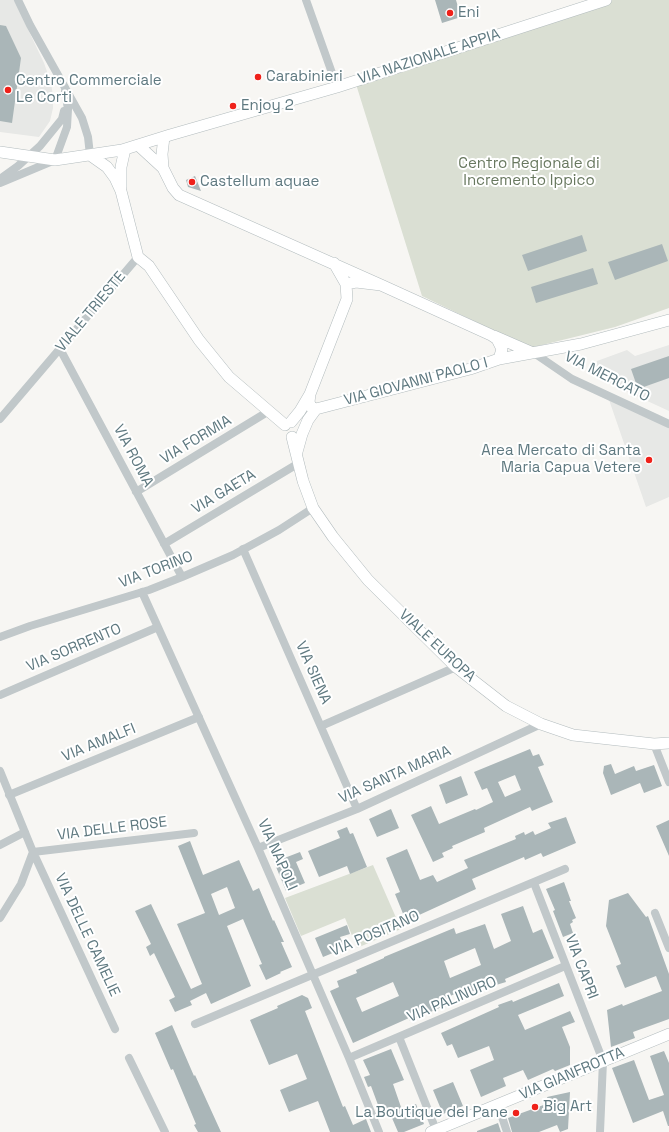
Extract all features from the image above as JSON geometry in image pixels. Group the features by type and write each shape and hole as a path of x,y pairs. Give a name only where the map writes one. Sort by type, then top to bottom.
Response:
{"street":[{"path":"18,0 30,25 82,118 88,137 90,155 107,167 115,178 121,192 138,257 149,266 199,340 229,377 269,411 288,423 300,411 310,394 347,299 346,284 334,263"},
{"path":"306,0 337,87"},
{"name":"VIA NAZIONALE APPIA","path":"0,152 55,160 124,149 337,87 606,0"},
{"path":"0,179 18,166 27,156 40,146 62,119 65,106 64,86"},
{"path":"0,183 55,160 67,127 68,109 64,86"},
{"path":"162,168 164,137"},
{"path":"138,145 162,168 173,188 179,195 381,285"},
{"path":"121,192 121,167 124,149"},
{"name":"VIALE TRIESTE","path":"0,419 138,257"},
{"name":"VIA GIOVANNI PAOLO I","path":"316,409 470,369 499,359 502,349 497,339 491,335 381,285 356,282 346,284"},
{"path":"499,359 581,344 669,320"},
{"path":"491,335 534,353"},
{"name":"VIA ROMA","path":"60,349 182,577"},
{"name":"VIA MERCATO","path":"534,353 572,378 669,424"},
{"path":"298,458 305,427 316,409 312,407 309,402 310,394"},
{"name":"VIA FORMIA","path":"136,492 269,411"},
{"name":"VIALE EUROPA","path":"288,423 296,424 299,428 298,433 292,437 313,508 333,537 368,580 456,667 506,706 541,724 573,735 654,744 669,743"},
{"name":"VIA GAETA","path":"164,544 298,458"},
{"name":"VIA TORINO","path":"0,637 30,626 142,592 182,577 243,549 279,530 313,508"},
{"name":"VIA SIENA","path":"243,549 357,809"},
{"name":"VIA NAPOLI","path":"142,592 258,848 349,1058 379,1132"},
{"name":"VIA SORRENTO","path":"0,695 158,627"},
{"path":"321,726 456,667"},
{"name":"VIA AMALFI","path":"9,795 199,717"},
{"name":"VIA SANTA MARIA","path":"258,848 357,809 541,724"},
{"path":"654,744 669,782"},
{"name":"VIA DELLE CAMELIE","path":"0,770 25,832 115,1029"},
{"path":"0,845 25,832"},
{"name":"VIA DELLE ROSE","path":"34,852 194,833"},
{"path":"0,918 21,884 34,852"},
{"name":"VIA POSITANO","path":"195,1024 565,870"},
{"name":"VIA CAPRI","path":"534,883 603,1061"},
{"path":"655,913 669,948"},
{"name":"VIA PALINURO","path":"349,1058 565,966"},
{"name":"VIA GIANFROTTA","path":"434,1131 669,1034"},
{"path":"399,1037 434,1131"},
{"path":"129,1058 165,1132"},
{"path":"600,1132 603,1061"},
{"path":"498,1105 507,1132"}],"shaded area":[{"path":"0,0 14,0 44,63 51,83 53,108 50,121 39,137 0,132"},
{"name":"Area Mercato di Santa Maria Capua Vetere","path":"669,345 669,411 617,387 594,374 597,361 627,350 635,356"},
{"name":"Area Mercato di Santa Maria Capua Vetere","path":"607,394 669,424 669,497 646,507"}],"green space":[{"name":"Centro Regionale di Incremento Ippico","path":"606,0 669,0 669,308 615,327 530,348 422,296 355,81"},
{"path":"373,865 401,929 357,948 345,918 301,936 285,898"}],"building":[{"path":"435,0 456,0 461,17 442,23"},
{"name":"Centro Commerciale Le Corti","path":"0,25 6,26 21,58 12,123 0,121"},
{"name":"Castellum aquae","path":"195,176 201,191 188,187 186,180"},
{"path":"582,235 587,251 528,271 522,255"},
{"path":"662,244 668,261 615,280 608,262"},
{"path":"593,268 598,284 536,303 531,287"},
{"path":"669,356 669,378 638,389 631,369"},
{"path":"530,749 533,756 539,754 544,765 538,767 553,802 532,811 530,807 484,828 485,832 452,846 453,848 442,853 444,857 433,862 411,815 431,806 439,824 493,802 487,788 482,790 474,772","holes":["515,775 521,790 505,797 498,782"]},
{"path":"611,764 615,774 634,766 636,771 654,765 662,786 644,793 640,783 611,795 603,773 604,766"},
{"path":"461,776 468,795 446,804 439,785"},
{"path":"391,809 399,828 377,837 369,819"},
{"path":"566,817 576,843 543,857 541,853 525,860 524,857 472,879 476,889 406,921 395,894 400,892 386,858 407,849 420,880 433,875 437,882 468,868 464,860 516,839 515,836 524,832 525,835 533,831 535,835 551,828 548,823"},
{"path":"669,820 669,856 656,826"},
{"path":"347,827 350,834 353,833 367,867 350,874 347,866 319,877 308,851 340,838 337,831"},
{"path":"190,841 203,875 239,860 253,891 259,888 284,942 281,942 292,967 266,980 259,965 262,964 243,919 227,926 251,986 211,1004 206,993 190,1001 192,1005 175,1012 169,1000 175,997 154,953 150,956 146,947 151,944 135,911 151,904 191,989 202,984 177,924 205,913 178,846","holes":["227,887 235,908 219,915 211,894"]},
{"path":"300,852 303,859 296,862 305,883 286,891 274,862"},
{"path":"564,882 571,901 569,901 576,918 572,920 573,922 570,924 573,933 563,937 553,911 555,910 546,889"},
{"path":"628,893 646,917 648,916 669,974 669,1019 633,1032 635,1038 611,1047 607,1010 622,1004 623,1006 662,991 656,976 625,988 616,966 621,964 606,926 609,900"},
{"path":"523,906 533,933 542,929 554,958 505,979 506,982 496,985 493,975 476,982 478,989 471,992 470,988 450,996 453,1003 410,1021 409,1018 353,1043 330,991 339,987 337,981 357,973 356,970 384,957 454,928 456,934 485,924 494,949 511,941 501,914","holes":["475,948 481,965 450,978 444,961","393,982 399,996 362,1012 356,998"]},
{"path":"347,925 350,934 340,937 345,948 323,957 315,938"},
{"path":"559,983 564,996 518,1015 525,1030 570,1011 575,1022 562,1027 570,1047 570,1065 555,1071 553,1069 528,1080 523,1070 503,1078 506,1086 481,1097 470,1070 494,1060 489,1046 458,1058 452,1044 447,1046 441,1033 499,1007 498,1005 512,1000 513,1002"},
{"path":"302,995 308,998 312,1008 305,1011 343,1107 345,1106 353,1125 366,1119 371,1132 330,1132 318,1101 289,1112 280,1090 307,1079 297,1054 269,1065 250,1020 278,1008 277,1006"},
{"path":"172,1025 194,1076 195,1075 221,1132 198,1132 194,1125 196,1124 173,1069 171,1070 155,1033"},
{"path":"391,1049 404,1080 393,1084 402,1110 416,1104 424,1124 404,1132 398,1132 389,1111 381,1113 371,1086 368,1087 364,1077 370,1075 363,1060"},
{"path":"664,1051 669,1063 669,1126 663,1111 633,1123 612,1068 634,1060 649,1100 664,1095 650,1056"},
{"path":"453,1082 463,1106 443,1114 433,1090"},
{"path":"570,1092 568,1129 560,1132 557,1125 539,1132 512,1132 508,1118 549,1103 547,1097"},
{"path":"498,1123 501,1132 477,1132 477,1131"}],"place":[{"name":"Eni","path":"450,13"},
{"name":"Carabinieri","path":"258,77"},
{"name":"Centro Commerciale Le Corti","path":"8,90"},
{"name":"Enjoy 2","path":"233,106"},
{"name":"Castellum aquae","path":"192,182"},
{"name":"Area Mercato di Santa Maria Capua Vetere","path":"649,460"},
{"name":"Big Art","path":"535,1107"},
{"name":"La Boutique del Pane","path":"516,1113"}]}
